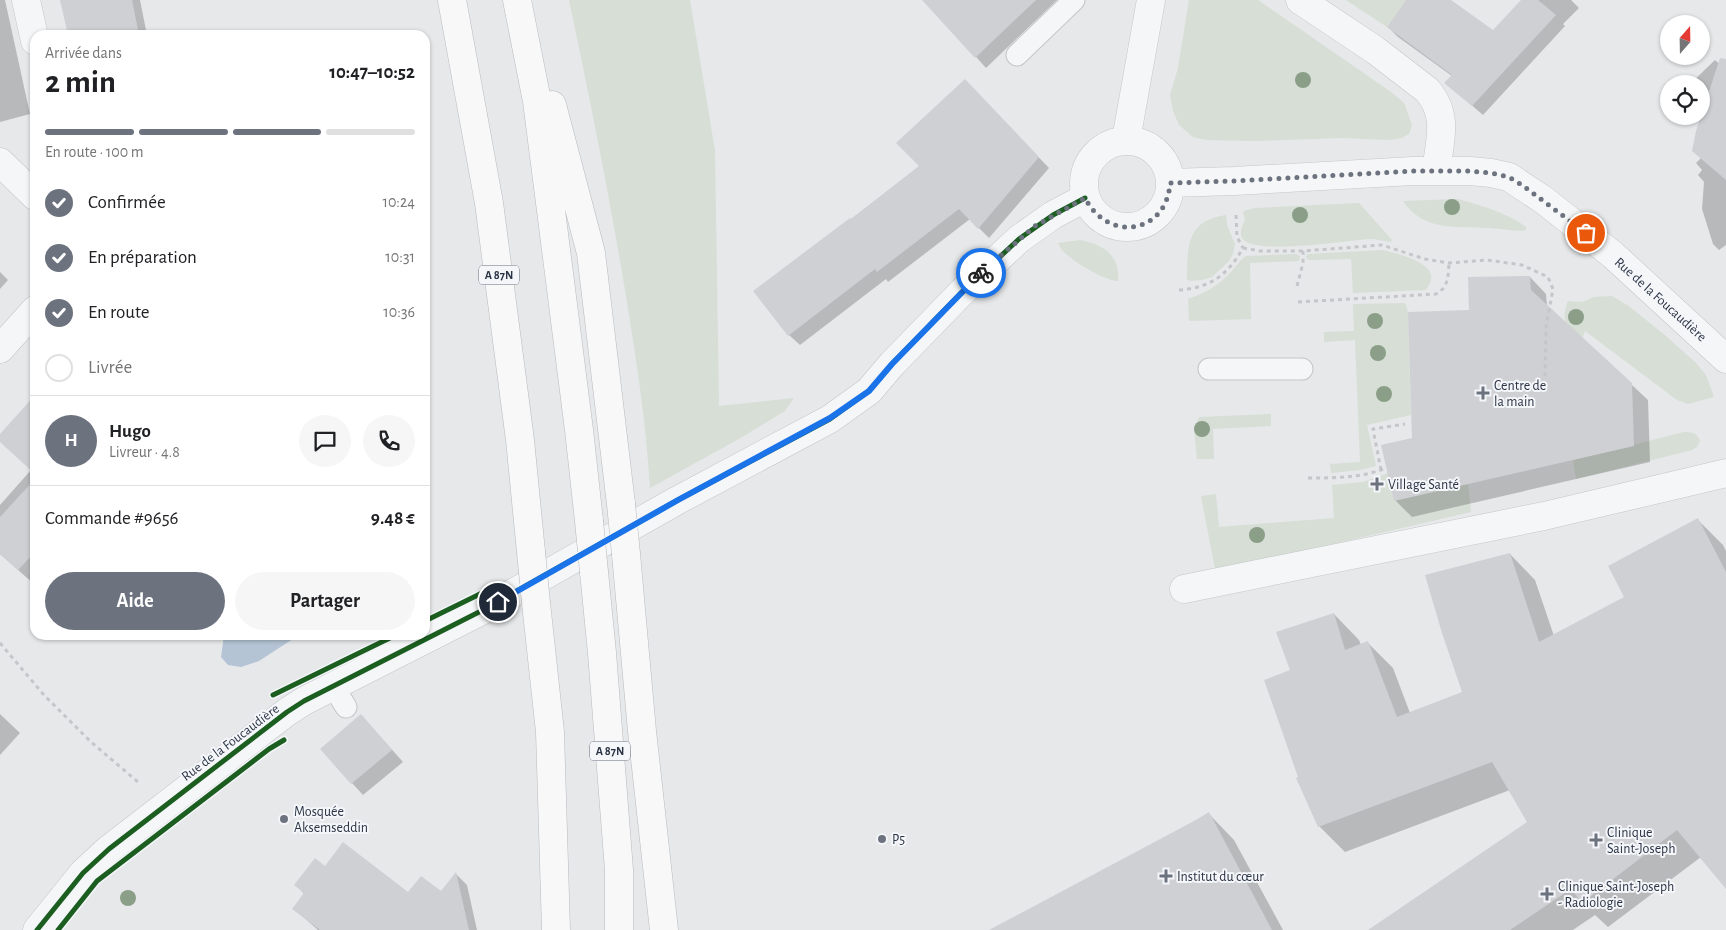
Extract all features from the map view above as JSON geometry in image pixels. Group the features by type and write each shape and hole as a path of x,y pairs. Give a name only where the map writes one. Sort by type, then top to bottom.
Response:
{"highway":[{"name":"A 87N","path":"452,0 489,203 520,440 550,732 556,928"},
{"name":"A 87N","path":"517,0 537,101 579,430 602,654 619,870 619,930"},
{"path":"524,0 591,253 621,504 642,731 664,930"}],"street":[{"path":"26,0 33,30"},
{"path":"1126,140 1151,0"},
{"path":"1300,0 1375,50 1428,90 1434,97 1441,113 1436,171"},
{"path":"1126,140 1143,144 1160,155 1168,168 1170,183 1167,201 1160,212 1147,223 1135,227 1119,227 1105,221 1091,208 1085,198 1083,182 1086,167 1094,154 1104,146 1126,140"},
{"path":"0,162 30,191"},
{"name":"Rue de la Foucaudière","path":"1170,183 1436,171 1491,173 1509,177 1545,201 1612,255 1726,359"},
{"name":"Rue de la Foucaudière","path":"37,930 83,873 110,849 157,798 304,701 339,697 483,610 678,500 830,418 869,391 892,364 961,293 1019,239 1052,215 1085,198"},
{"path":"0,349 30,316"},
{"path":"1184,589 1544,516 1726,473"}],"lane":[{"path":"1017,55 1074,0"},
{"path":"1209,369 1302,369"}],"path":[{"path":"1236,212 1238,237 1243,248"},
{"path":"1243,248 1260,251 1303,251 1382,245 1425,259 1449,263 1487,260 1522,265 1548,277 1553,289 1546,327 1545,378"},
{"path":"1179,290 1197,289 1213,281 1231,267 1243,248"},
{"path":"1297,286 1303,263 1303,251"},
{"path":"1298,302 1436,294 1447,285 1449,263"},
{"path":"1381,470 1372,429 1405,424"},
{"path":"1308,478 1338,478 1363,475 1386,468"},
{"path":"0,642 44,695 91,742 157,798"}],"shaded area":[{"path":"569,0 690,0 715,151 719,406 794,398 785,411 650,488 643,411 624,284"},
{"path":"1189,0 1258,0 1404,103 1412,125 1409,134 1402,138 1388,140 1343,138 1256,141 1206,140 1193,137 1179,125 1173,111 1170,95 1178,68"},
{"path":"1346,0 1406,0 1387,27"},
{"path":"1458,199 1502,213 1526,227 1526,230 1453,227 1431,223 1411,211 1403,201"},
{"path":"1359,203 1392,240 1390,242 1370,239 1302,246 1263,246 1250,243 1241,236 1245,219 1244,211 1255,208"},
{"path":"1226,215 1227,225 1235,244 1233,254 1229,261 1212,277 1189,281 1187,279 1189,246 1196,229 1213,218"},
{"path":"1080,240 1103,248 1109,253 1116,264 1118,281 1098,275 1082,266 1069,257 1058,243"},
{"path":"1381,250 1410,258 1424,265 1431,275 1426,290 1353,293 1351,259 1310,260 1306,256 1309,254"},
{"path":"1297,254 1300,257 1299,261 1250,263 1251,319 1189,321 1188,299 1215,286 1246,256"},
{"path":"1612,296 1630,307 1696,363 1706,375 1714,397 1688,404 1677,400 1585,331 1582,339 1568,327 1565,314 1568,301 1582,302 1594,297"},
{"path":"1405,303 1408,312 1411,415 1367,425 1376,466 1331,473 1330,464 1360,462 1355,340 1324,342 1324,332 1354,331 1353,304"},
{"path":"1271,414 1271,426 1213,429 1214,459 1197,459 1194,429 1199,417"},
{"path":"1684,432 1697,436 1700,441 1697,447 1692,450 1576,479 1573,460"},
{"path":"1388,473 1394,501 1468,484 1471,512 1215,569 1201,496 1216,494 1219,527 1334,518 1332,485 1363,482"}],"water":[{"path":"223,640 291,640 259,661 241,667 228,665 221,657"}],"building":[{"path":"60,0 132,0 138,30 67,30"},
{"path":"922,0 1036,0 975,58"},
{"path":"1406,0 1451,0 1493,30 1521,0 1538,0 1556,15 1472,106 1444,83 1452,75 1387,27"},
{"path":"1720,58 1726,59 1726,180 1692,151 1698,125 1710,125 1710,88"},
{"path":"965,79 1039,157 978,229 959,209 877,272 875,269 788,336 753,291 919,166 896,143"},
{"path":"1530,276 1531,290 1632,383 1634,446 1394,501 1381,445 1412,438 1408,312 1469,310 1468,277"},
{"path":"30,401 30,469 0,442 0,434"},
{"path":"30,484 30,557 18,570 0,554 0,517"},
{"path":"1698,518 1726,572 1726,889 1677,830 1582,903 1571,889 1510,930 1368,930 1527,822 1492,762 1318,827 1296,778 1298,777 1264,680 1290,670 1276,632 1334,613 1345,650 1368,641 1397,717 1462,692 1425,575 1510,553 1539,642 1624,597 1608,566"},
{"path":"361,714 392,750 351,784 320,749"},
{"name":"Institut du cœur","path":"1209,812 1272,930 989,930 1194,821"},
{"path":"343,842 408,892 421,876 441,891 456,872 469,930 320,930 292,909 304,893 294,885 315,858 325,866"}],"cycle path":[{"path":"430,637 483,610 678,500 830,419 869,391 892,364 961,293 1019,239 1053,215 1085,198"},
{"path":"430,619 482,593"},
{"path":"273,695 386,640"},
{"path":"37,930 83,873 109,849 287,712 304,701 424,640"},
{"path":"58,930 97,881 269,749 284,740"}],"way so far":[{"path":"981,273 1035,226 1085,198 1091,208 1105,221 1117,227 1135,227 1147,223 1160,212 1167,201 1170,183 1198,181 1234,181 1413,171 1491,173 1509,177 1522,185 1586,233"}],"place":[{"name":"Centre de la main","path":"1483,393"},
{"name":"Village Santé","path":"1377,484"},
{"name":"Mosquée Aksemseddin","path":"284,819"},
{"name":"P5","path":"882,839"},
{"name":"Clinique Saint-Joseph","path":"1596,840"},
{"name":"Institut du cœur","path":"1166,876"},
{"name":"Clinique Saint-Joseph - Radiologie","path":"1547,894"}],"route":[{"path":"498,602 678,500 830,418 869,391 892,364 981,273"}]}
